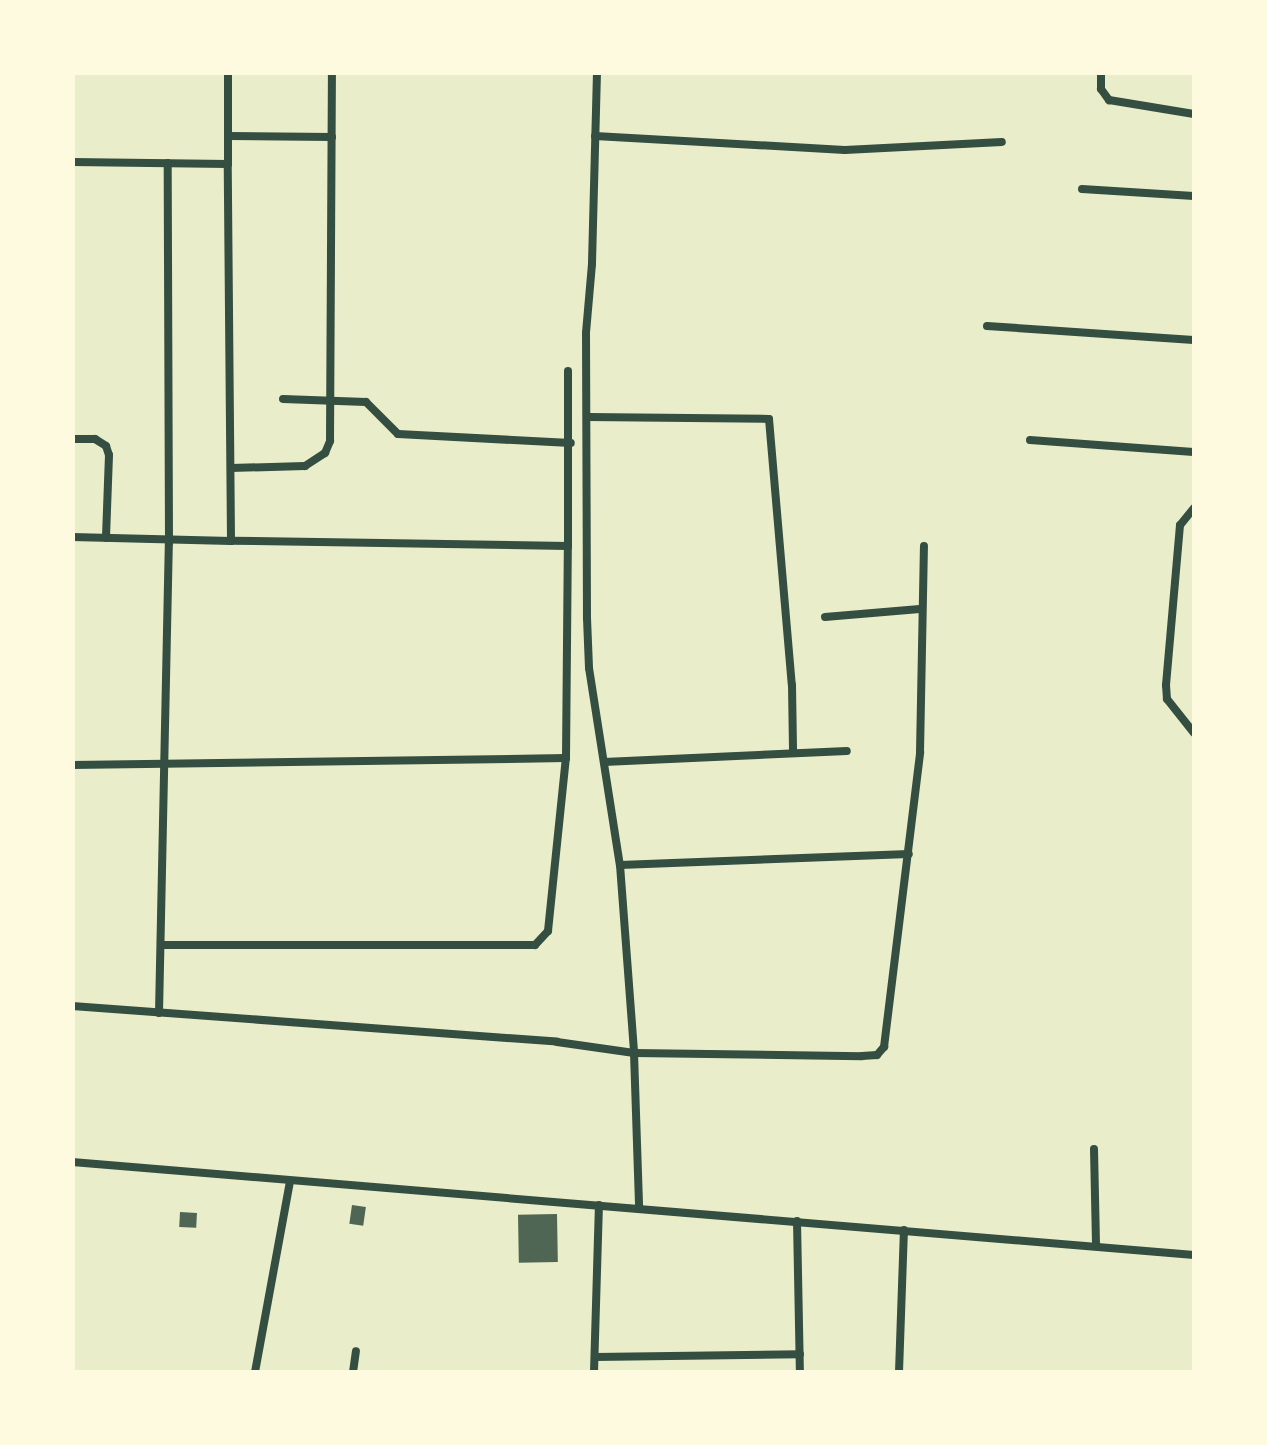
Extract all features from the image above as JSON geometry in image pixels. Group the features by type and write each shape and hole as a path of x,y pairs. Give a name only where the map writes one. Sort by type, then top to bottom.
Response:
{"street":[{"path":"228,72 231,541"},
{"path":"231,468 316,462 330,441 332,72"},
{"path":"597,72 592,264 586,332 589,668 620,865 634,1053 639,1206"},
{"path":"1101,72 1101,88 1110,100 1194,114"},
{"path":"228,136 332,137"},
{"path":"595,136 845,150 1002,142"},
{"path":"72,162 228,164"},
{"path":"159,1013 169,543 168,163"},
{"path":"1082,189 1194,196"},
{"path":"987,326 1194,340"},
{"path":"162,945 535,945 548,930 566,758 571,444 568,371"},
{"path":"283,399 366,402 398,434 571,444"},
{"path":"588,418 769,419 792,685 793,750"},
{"path":"72,439 95,439 106,446 106,538"},
{"path":"1030,440 1194,452"},
{"path":"1194,508 1181,522 1168,699 1194,733"},
{"path":"72,537 169,543 568,546"},
{"path":"72,1006 558,1042 634,1053 877,1055 888,1032 909,854 924,687 920,608 924,546"},
{"path":"1180,555 1194,557"},
{"path":"825,616 920,608"},
{"path":"604,762 793,750 847,751"},
{"path":"72,765 165,767 566,758"},
{"path":"620,865 909,854"},
{"path":"1094,1149 1096,1246"},
{"path":"72,1162 1194,1254"},
{"path":"255,1372 290,1182"},
{"path":"594,1372 599,1204"},
{"path":"797,1221 800,1372"},
{"path":"899,1372 904,1230"},
{"path":"352,1372 356,1351"},
{"path":"594,1357 800,1354"}],"building":[{"path":"352,1205 366,1207 363,1226 349,1224"},
{"path":"180,1212 197,1213 196,1228 179,1227"},
{"path":"557,1214 558,1262 519,1263 518,1215"}]}
